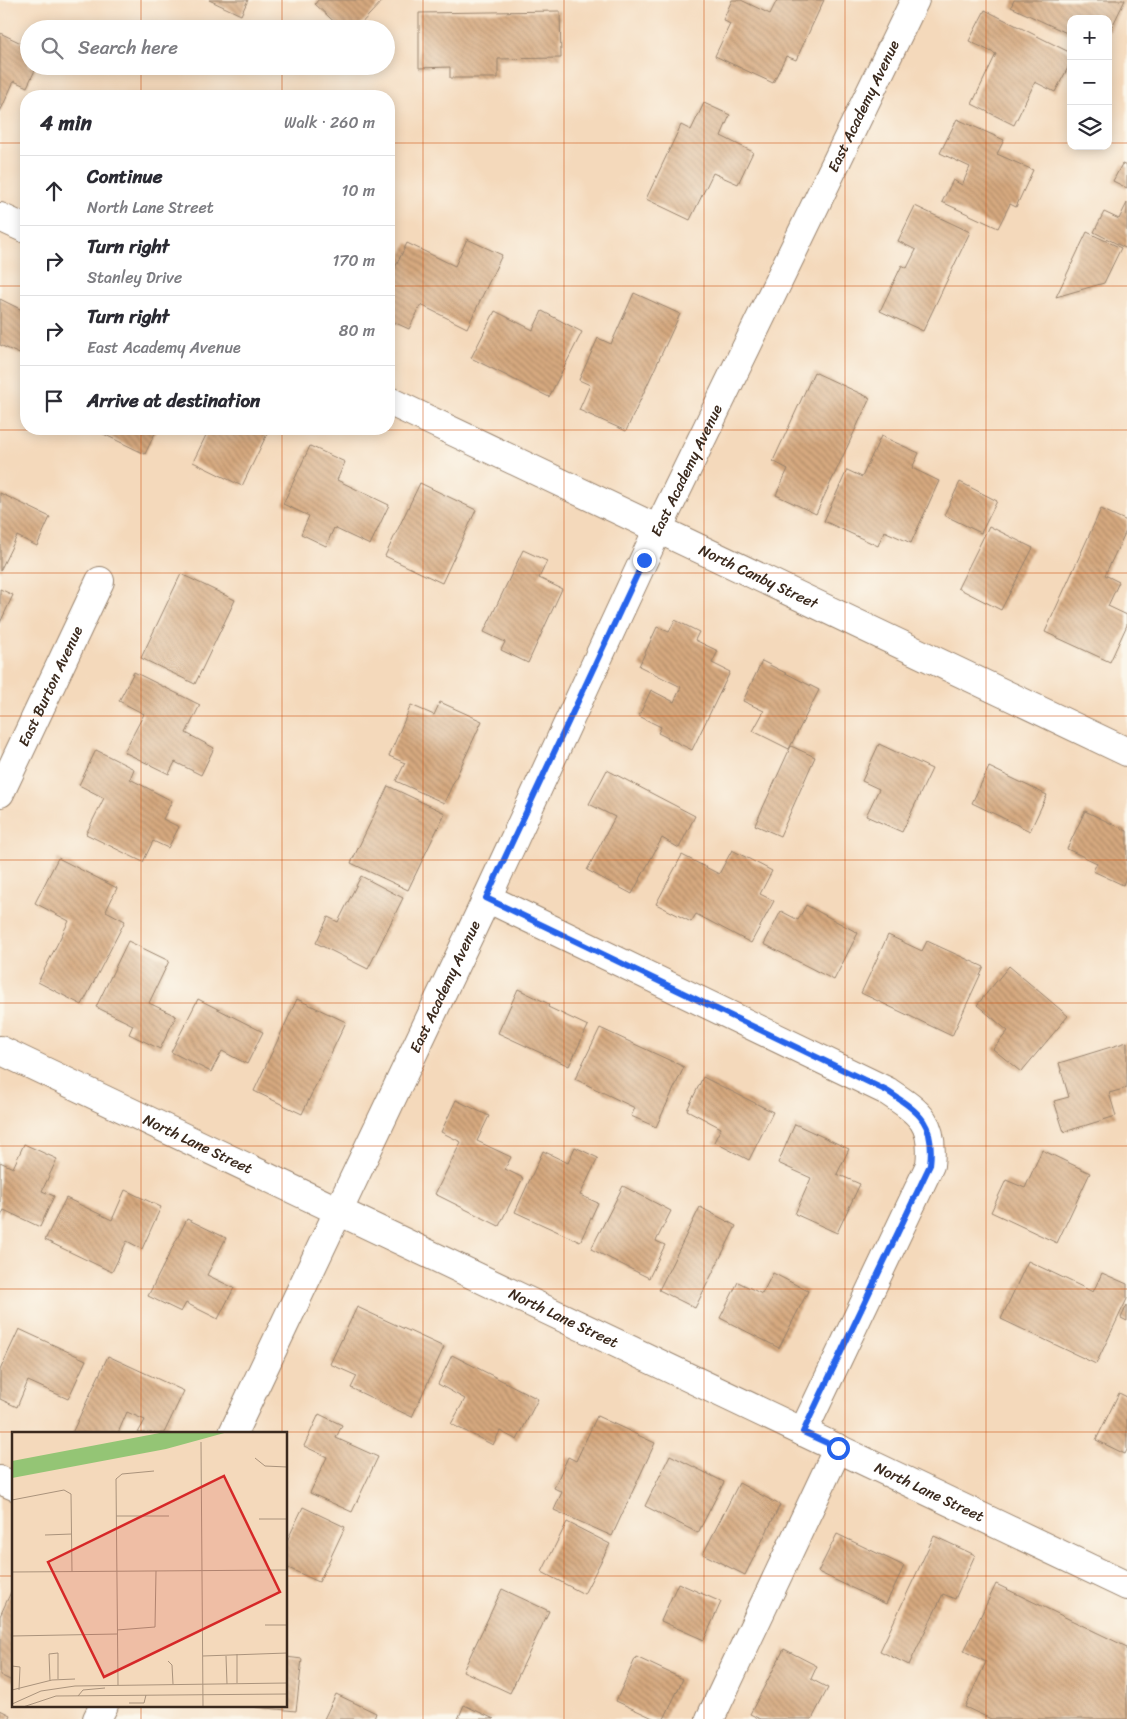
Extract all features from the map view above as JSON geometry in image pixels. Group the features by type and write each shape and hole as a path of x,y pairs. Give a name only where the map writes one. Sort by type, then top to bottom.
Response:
{"street":[{"name":"East Academy Avenue","path":"233,1432 658,529 914,0"},
{"path":"0,217 20,226"},
{"name":"North Canby Street","path":"395,404 1127,752"},
{"name":"East Burton Avenue","path":"0,792 100,581"},
{"path":"486,898 887,1091 913,1108 928,1128 932,1147 930,1165 803,1432"},
{"name":"North Lane Street","path":"0,1050 1127,1586"},
{"path":"710,1719 838,1448"},
{"path":"0,1480 12,1485"},
{"path":"97,1719 104,1706"}],"building":[{"path":"209,0 248,0 241,15"},
{"path":"318,0 383,0 364,20 332,20 315,4"},
{"path":"732,0 741,0 770,14 777,0 824,0 796,60 786,56 773,83 715,56 730,24 723,20"},
{"path":"1014,0 1125,0 1112,27 1112,15 1067,15 1067,33 1011,7"},
{"path":"985,10 1067,51 1067,70 1055,92 1035,82 1014,125 972,104 996,54 969,41"},
{"path":"560,11 561,58 498,59 498,78 450,78 450,67 419,68 419,13"},
{"path":"0,33 20,43 20,75 33,75 27,87 14,81 0,112"},
{"path":"704,103 730,115 721,136 753,152 738,184 713,173 690,220 646,199 681,125 691,130"},
{"path":"957,119 1004,140 997,154 1033,170 1016,207 1010,204 998,228 942,202 953,180 962,185 970,167 940,153"},
{"path":"1122,164 1127,166 1127,188 1113,181"},
{"path":"1127,203 1127,249 1094,232 1104,212 1119,219"},
{"path":"915,206 970,232 923,331 880,311 902,265 907,268 916,250 898,241"},
{"path":"1087,232 1121,248 1104,283 1056,297"},
{"path":"467,239 502,255 467,328 421,305 409,329 395,323 395,268 407,243 455,266"},
{"path":"634,293 680,314 626,431 579,410 590,385 579,380 598,338 611,344"},
{"path":"0,299 20,309 20,354 0,345"},
{"path":"495,311 533,330 542,311 582,332 549,397 471,358"},
{"path":"814,372 870,398 816,514 776,495 788,469 773,461"},
{"path":"105,435 154,435 145,454"},
{"path":"206,435 267,435 242,486 193,462"},
{"path":"881,436 919,453 912,468 939,481 911,543 884,531 878,546 824,521 847,470 862,477"},
{"path":"310,446 345,462 337,480 389,505 370,545 334,528 326,546 301,534 309,516 283,504"},
{"path":"960,482 997,501 981,533 944,515"},
{"path":"420,483 476,510 442,583 385,556"},
{"path":"0,493 50,517 37,546 17,536 0,571"},
{"path":"1101,509 1127,521 1127,529 1105,575 1119,582 1108,606 1127,615 1127,625 1110,662 1045,632"},
{"path":"989,526 1033,548 1001,610 958,588"},
{"path":"523,550 547,561 539,578 562,589 528,663 501,650 505,642 484,632"},
{"path":"181,574 235,600 195,684 141,658"},
{"path":"0,589 13,595 0,623"},
{"path":"675,620 699,632 695,640 718,651 712,663 730,672 692,750 658,733 661,727 639,716 651,690 674,702 681,687 639,666 657,627 669,632"},
{"path":"762,661 819,690 789,749 753,731 764,711 743,701"},
{"path":"134,672 200,705 186,733 214,748 201,775 175,762 169,774 124,752 144,714 119,701"},
{"path":"440,702 482,721 444,803 396,781 405,763 389,756 411,705 434,715"},
{"path":"879,744 932,769 902,832 866,816 879,789 862,781"},
{"path":"791,746 815,757 780,836 755,825"},
{"path":"96,750 134,769 130,779 172,801 163,819 179,827 168,848 153,841 143,862 86,834 104,798 79,785"},
{"path":"989,767 1047,795 1030,831 972,803"},
{"path":"607,770 695,816 679,848 662,838 632,894 587,870 615,817 589,804"},
{"path":"388,786 445,813 408,890 351,863"},
{"path":"1085,811 1127,831 1127,875 1123,885 1093,871 1097,863 1067,849"},
{"path":"732,850 772,871 760,894 774,901 751,943 696,914 691,922 656,904 682,855 719,874"},
{"path":"58,858 117,888 106,911 125,921 82,1005 38,982 69,921 35,903"},
{"path":"361,876 403,898 368,969 316,943 328,917 338,922"},
{"path":"806,905 858,933 834,980 764,944 781,911 798,920"},
{"path":"888,935 922,951 927,941 984,967 952,1036 861,993"},
{"path":"128,941 169,961 149,1003 176,1016 160,1049 129,1034 133,1025 96,1007"},
{"path":"1009,966 1068,1016 1021,1072 993,1049 1008,1031 977,1005"},
{"path":"518,989 549,1004 548,1007 588,1026 569,1066 498,1033"},
{"path":"198,999 263,1032 247,1064 222,1051 211,1072 171,1052"},
{"path":"297,999 346,1022 302,1114 254,1091"},
{"path":"600,1028 684,1067 656,1127 631,1116 635,1108 575,1079"},
{"path":"1127,1042 1127,1088 1109,1093 1116,1116 1064,1132 1054,1101 1069,1097 1059,1063"},
{"path":"703,1077 773,1112 749,1160 714,1142 721,1128 687,1110"},
{"path":"456,1100 489,1116 477,1141 511,1157 505,1169 523,1178 499,1226 435,1194 461,1142 441,1132"},
{"path":"795,1124 849,1149 837,1174 860,1184 837,1233 795,1214 811,1178 778,1163"},
{"path":"24,1144 57,1159 42,1191 54,1196 40,1227 4,1210 0,1218 0,1162 13,1168"},
{"path":"575,1147 598,1158 580,1195 598,1203 580,1242 515,1212 543,1151 568,1163"},
{"path":"1042,1150 1090,1173 1057,1243 991,1212 1006,1180 1025,1188"},
{"path":"623,1186 671,1211 656,1241 665,1245 649,1278 591,1249"},
{"path":"125,1190 161,1207 142,1249 127,1241 112,1272 45,1240 66,1198 112,1220"},
{"path":"700,1207 736,1226 695,1308 659,1290"},
{"path":"187,1219 226,1238 207,1275 234,1288 218,1319 186,1303 181,1312 148,1296"},
{"path":"1028,1261 1093,1292 1102,1273 1127,1284 1127,1299 1096,1364 1001,1319"},
{"path":"773,1273 808,1291 779,1348 720,1318 738,1282 762,1294"},
{"path":"1127,1305 1127,1321 1121,1318"},
{"path":"357,1307 444,1347 412,1417 351,1388 357,1376 330,1364"},
{"path":"19,1329 86,1360 68,1399 28,1381 17,1407 0,1399 0,1370"},
{"path":"452,1355 538,1399 517,1440 500,1431 493,1445 451,1424 465,1399 438,1384"},
{"path":"108,1356 184,1391 164,1432 139,1432 145,1420 127,1412 118,1432 72,1432"},
{"path":"1119,1393 1127,1397 1127,1450 1125,1454 1096,1440"},
{"path":"319,1414 342,1425 336,1438 378,1457 352,1512 310,1493 327,1457 304,1446"},
{"path":"597,1416 655,1443 612,1536 554,1510 562,1492 554,1488 568,1457 576,1461"},
{"path":"670,1455 724,1482 698,1533 645,1506"},
{"path":"739,1483 780,1505 745,1575 703,1554"},
{"path":"303,1507 345,1527 319,1582 288,1568 288,1539"},
{"path":"567,1522 610,1544 584,1594 542,1572"},
{"path":"837,1534 904,1566 886,1604 818,1572"},
{"path":"934,1536 975,1555 955,1599 943,1594 909,1665 880,1651"},
{"path":"678,1583 721,1602 704,1640 661,1621"},
{"path":"996,1584 1127,1647 1127,1719 991,1719 965,1707 986,1662 964,1651"},
{"path":"502,1589 549,1611 510,1693 463,1671"},
{"path":"11,1592 12,1681 0,1675 0,1616"},
{"path":"784,1649 817,1666 811,1679 828,1688 812,1719 760,1719 750,1714"},
{"path":"288,1657 302,1659 296,1711 256,1707 288,1706"},
{"path":"636,1657 683,1679 664,1719 655,1719 616,1701"},
{"path":"336,1694 376,1713 374,1719 324,1719"},
{"path":"464,1705 494,1719 458,1719"},
{"path":"0,1710 10,1715 8,1719 0,1719"}],"route":[{"path":"644,560 486,898 887,1091 913,1108 928,1128 932,1147 930,1165 803,1432 838,1448"}]}
